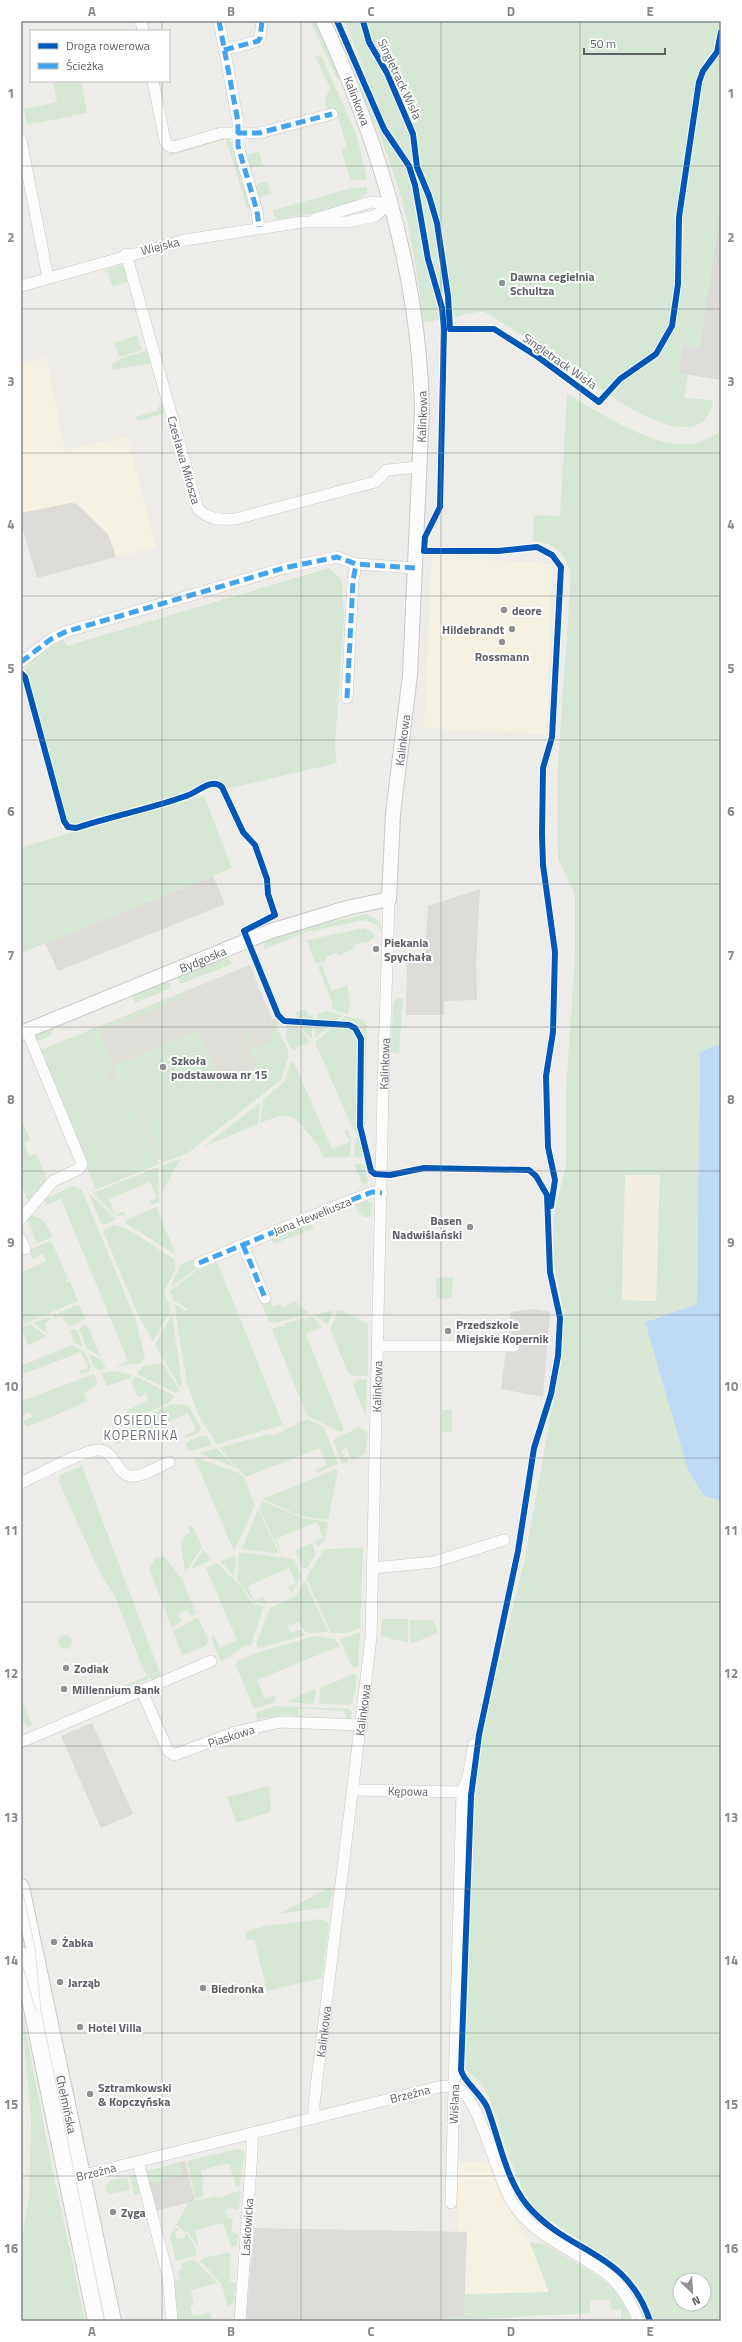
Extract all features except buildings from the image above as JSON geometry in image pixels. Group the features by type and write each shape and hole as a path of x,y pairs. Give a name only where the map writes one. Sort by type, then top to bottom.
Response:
{"main road":[{"name":"Chełmińska","path":"21,1887 113,2321"},
{"name":"Chełmińska","path":"21,1955 96,2321"}],"street":[{"path":"219,21 238,122 238,146 257,211 259,228"},
{"path":"224,50 258,41 260,38 262,21"},
{"name":"Kalinkowa","path":"314,2118 314,2104 362,1725 371,1638 379,1346 383,1090 389,899 393,814 410,675 422,410 419,343 404,262 390,204 366,120 323,21"},
{"path":"153,82 165,141 169,146 177,147 222,133 259,133 332,114"},
{"path":"21,140 48,278"},
{"name":"Wiejska","path":"21,286 126,254 185,240 303,222 371,202 390,204"},
{"name":"Czesława Miłosza","path":"126,254 198,509 205,516 216,520 235,519 257,514 374,482 387,470 420,467"},
{"path":"21,661 59,634 284,568 337,557 356,564 415,568"},
{"path":"347,698 352,581 356,564"},
{"name":"Bydgoska","path":"24,1032 271,931 347,908 389,899"},
{"path":"21,1219 53,1182 79,1169 82,1164 24,1032"},
{"name":"Jana Heweliusza","path":"199,1263 372,1192 382,1193"},
{"path":"243,1245 265,1298"},
{"path":"379,1346 514,1346"},
{"path":"21,1483 92,1450 107,1452 114,1458 119,1468 128,1475 135,1476 169,1462"},
{"path":"373,1568 434,1562 504,1540"},
{"path":"21,1742 211,1661"},
{"name":"Piaskowa","path":"142,1691 168,1751 174,1755 236,1732 280,1722 299,1721 362,1725"},
{"name":"Wiślana","path":"451,2203 462,1792 468,1777 474,1744"},
{"name":"Kępowa","path":"354,1790 462,1792"},
{"name":"Brzeźna","path":"66,2180 438,2087 455,2087"},
{"path":"455,2087 470,2099 502,2181 520,2213 547,2237 610,2277 621,2289 639,2321"},
{"name":"Laskowicka","path":"240,2321 252,2134"},
{"path":"138,2162 168,2276 172,2321"}],"shaded area":[{"path":"720,212 721,380 678,373 683,345 699,348"},
{"path":"46,357 65,450 127,437 156,547 116,557 108,534 77,504 70,503 21,513 21,365"},
{"path":"70,503 77,504 108,534 116,557 37,578 21,523 21,513"},
{"path":"432,556 552,564 547,734 424,728"},
{"path":"213,876 225,904 58,971 45,943"},
{"path":"480,889 476,962 477,1000 444,1001 444,1015 406,1015 407,957 425,957 428,906"},
{"name":"Szkoła podstawowa nr 15","path":"250,965 274,1024 278,1057 188,1147 97,1186 41,1050"},
{"path":"536,1309 550,1312 543,1397 501,1389 511,1312"},
{"path":"92,1723 133,1814 101,1828 61,1736"},
{"path":"185,2161 195,2201 147,2213 138,2174"},
{"path":"458,2162 488,2163 502,2198 530,2243 549,2292 464,2294 467,2232 457,2231"},
{"path":"254,2228 467,2232 464,2315 435,2321 246,2321"}],"green space":[{"path":"310,21 316,21 343,78 337,79"},
{"path":"345,21 721,21 721,212 699,348 683,345 678,373 688,375 684,398 713,400 704,420 687,427 665,424 640,413 589,382 546,351 483,311 423,323 414,256 404,206 385,149 357,81 367,78"},
{"path":"321,55 357,136 367,180 350,180 341,149 347,148 338,117 327,109 325,99 330,88 315,56"},
{"path":"53,82 81,82 87,113 27,125 24,109 57,102"},
{"path":"226,137 231,141 251,208 247,209 226,139 163,158 172,153"},
{"path":"259,151 263,165 250,168 246,156"},
{"path":"267,181 271,194 259,198 255,185"},
{"path":"367,187 367,193 360,198 351,203 338,207 311,214 277,219 273,215 274,210 351,188"},
{"path":"123,265 125,266 152,363 112,370 111,365 122,358 148,350 128,282 112,286 108,272 105,272 104,270"},
{"path":"137,335 142,350 119,357 114,343"},
{"path":"155,375 165,411 162,414 139,421 135,417 156,411 162,402"},
{"path":"567,394 623,425 644,435 665,442 686,444 705,440 721,429 721,1044 700,1052 697,1304 645,1322 704,1496 721,1501 721,2321 654,2321 646,2301 637,2285 627,2273 602,2253 572,2235 536,2210 518,2179 485,2089 478,2080 464,2068 473,1797 481,1736 524,1563 562,1353 564,1313 554,1266 553,1217 566,1166 566,1090 575,955 575,894 558,859 557,781 571,572 565,559 557,550 547,544 533,541 534,515 560,516"},
{"path":"329,568 342,580 344,616 335,745 337,763 226,789 220,783 210,782 189,794 72,827 67,824 30,684 24,672 39,652 62,637 67,646"},
{"path":"204,796 232,868 21,953 21,848 113,819"},
{"path":"367,914 379,921 382,934 377,925 364,920 307,932 264,949 265,940 293,930"},
{"path":"364,928 373,933 375,937 366,943 363,942 355,945 355,948 339,956 337,953 327,956 325,961 316,964 307,940"},
{"path":"227,955 232,964 180,984 177,976"},
{"path":"322,965 332,991 347,986 350,1002 348,1014 331,1009 333,1004 318,967"},
{"path":"168,980 171,988 135,1003 131,995"},
{"path":"183,993 183,998 106,1029 105,1025"},
{"path":"403,998 399,1054 391,1052 393,1005 396,999"},
{"path":"306,1009 309,1016 313,1015 312,1022 299,1022 295,1012"},
{"path":"325,1011 343,1015 336,1021 316,1021 317,1015"},
{"path":"345,1016 363,1020 367,1026 365,1134 362,1127 363,1038 354,1026 338,1022"},
{"path":"277,1017 280,1024 276,1027 288,1049 288,1058 281,1080 188,1153 162,1163 142,1116 257,1067 244,1034 250,1032 251,1034 247,1036 252,1049 272,1043 271,1036 275,1032 271,1020"},
{"path":"287,1023 295,1023 310,1042 293,1050 287,1041"},
{"path":"300,1024 312,1024 312,1039 301,1029"},
{"path":"316,1024 331,1025 315,1038"},
{"path":"335,1025 344,1025 352,1028 359,1041 359,1132 355,1134 315,1042"},
{"path":"97,1027 112,1064 110,1065 112,1070 105,1072 109,1080 117,1077 134,1119 113,1066 198,1031 220,1081 137,1117 139,1117 159,1164 100,1188 97,1184 98,1189 91,1191 95,1188 41,1050"},
{"path":"54,1029 50,1036 36,1042 36,1034"},
{"path":"293,1061 332,1149 350,1142 344,1130 347,1129 351,1139 350,1157 323,1158 320,1148 298,1121 289,1116 279,1116 260,1123 263,1100 284,1082"},
{"path":"260,1103 258,1124 203,1147"},
{"path":"21,1118 30,1140 24,1143 29,1156 36,1154 47,1180 41,1192 22,1212 21,1208 29,1204 21,1184"},
{"path":"361,1135 363,1157 354,1157 356,1138"},
{"path":"182,1158 174,1170 163,1192 161,1166"},
{"path":"354,1164 364,1164 368,1182 363,1185"},
{"path":"158,1167 159,1202 152,1205 149,1201 157,1198 150,1182 109,1199 115,1215 93,1193"},
{"path":"73,1186 82,1190 136,1321 145,1357 141,1363 114,1367 128,1361 61,1199 47,1205 44,1199"},
{"path":"88,1192 116,1219 107,1224 101,1224"},
{"path":"365,1200 372,1202 371,1217 364,1217 357,1211 356,1204"},
{"path":"156,1207 176,1255 125,1223 126,1220"},
{"path":"124,1211 125,1215 116,1216 115,1215"},
{"path":"26,1216 36,1216 43,1220 52,1236 29,1246 36,1242"},
{"path":"311,1222 314,1228 274,1244 271,1238"},
{"path":"113,1225 126,1228 174,1259 176,1268 164,1292 171,1310 153,1341 139,1317 103,1231"},
{"path":"51,1241 68,1278 64,1283 70,1281 78,1301 21,1325 21,1268 23,1272 46,1261 43,1254 32,1259 28,1250"},
{"path":"193,1259 197,1268 170,1288 181,1264"},
{"path":"217,1262 283,1425 217,1444 198,1414 187,1383 174,1304 186,1311 188,1309 173,1300 170,1291 197,1270"},
{"path":"453,1277 452,1298 437,1299 436,1278"},
{"path":"271,1301 273,1307 281,1304 282,1308 295,1301 309,1313 275,1323 269,1322 262,1304"},
{"path":"77,1305 80,1306 85,1319 69,1327 62,1316 53,1319 54,1315"},
{"path":"333,1310 328,1325 315,1315"},
{"path":"340,1310 368,1324 368,1376 353,1376 348,1373 330,1328 336,1317 336,1311"},
{"path":"172,1315 182,1384 180,1387 155,1345"},
{"path":"312,1316 322,1327 306,1334 344,1430 341,1432 307,1416 272,1329 281,1325 282,1327 285,1327 284,1324"},
{"path":"48,1317 51,1320 45,1323 48,1334 33,1323"},
{"path":"30,1324 46,1336 28,1345 21,1328"},
{"path":"85,1324 87,1325 101,1357 87,1349 79,1329"},
{"path":"70,1330 77,1330 83,1347 74,1342"},
{"path":"72,1345 85,1352 91,1367 89,1372 80,1374 79,1371 88,1368 81,1352 21,1375 21,1366"},
{"path":"89,1354 103,1361 106,1369 98,1370 93,1365"},
{"path":"163,1363 179,1390 176,1393 137,1374 143,1366"},
{"path":"114,1371 132,1375 130,1378 107,1386 101,1373"},
{"path":"94,1374 98,1384 84,1393 87,1401 26,1427 23,1421 32,1417 30,1412 21,1416 21,1401"},
{"path":"135,1376 175,1396 169,1403 117,1426 128,1410 148,1400 146,1394 138,1397 131,1381"},
{"path":"367,1379 366,1416 353,1385 357,1380"},
{"path":"172,1404 188,1405 201,1428 199,1433 185,1438 184,1436 196,1430 188,1413 116,1445 113,1432"},
{"path":"442,1410 452,1410 452,1432 442,1432"},
{"path":"307,1419 324,1427 338,1464 317,1473 315,1470 327,1465 320,1448 246,1477 219,1448 270,1434 272,1436"},
{"path":"359,1427 368,1434 365,1454 351,1460 347,1448 341,1450 344,1458 348,1457 349,1461 342,1463 333,1440"},
{"path":"200,1436 207,1436 211,1443 210,1446 189,1451 185,1443"},
{"path":"216,1448 236,1468 199,1453"},
{"path":"194,1457 239,1473 244,1478 255,1505 234,1551"},
{"path":"82,1466 161,1676 152,1680 143,1670 115,1596 100,1573 59,1482 60,1475"},
{"path":"336,1469 338,1471 328,1520 300,1516 263,1499"},
{"path":"262,1501 302,1518 328,1522 325,1540 318,1546 314,1542 324,1538 317,1522 276,1539 282,1556 259,1508"},
{"path":"258,1509 279,1554 242,1549"},
{"path":"192,1525 202,1547 185,1573 181,1541 184,1540 183,1536 190,1533 188,1527"},
{"path":"312,1543 316,1554 307,1568 303,1568 295,1550"},
{"path":"363,1548 360,1628 347,1633 331,1633 306,1578 324,1549"},
{"path":"203,1550 212,1560 191,1569"},
{"path":"239,1552 294,1559 301,1577 292,1592 287,1587 296,1583 289,1568 248,1586 254,1601 264,1597 267,1604 254,1602 237,1580"},
{"path":"236,1555 234,1576 220,1561"},
{"path":"157,1556 160,1558 164,1556 182,1579 196,1614 191,1617 188,1610 178,1614 181,1621 172,1628 149,1568"},
{"path":"217,1563 240,1585 253,1604 264,1606 251,1645 244,1646 221,1662 211,1637 214,1636 220,1648 237,1640 206,1568"},
{"path":"305,1581 328,1632 310,1633 304,1631 299,1622 288,1626 290,1633 299,1630 306,1635 259,1648 256,1644 270,1608 296,1596"},
{"path":"198,1617 208,1640 206,1646 182,1655 173,1631"},
{"path":"382,1619 408,1619 408,1643 381,1636"},
{"path":"410,1620 433,1620 437,1628 437,1633 411,1644"},
{"path":"360,1632 358,1667 355,1668 351,1665 340,1639"},
{"path":"62,1635 68,1635 72,1639 72,1645 68,1649 62,1649 58,1645 58,1639"},
{"path":"315,1636 335,1639 340,1646 257,1680 265,1699 275,1695 276,1699 272,1703 254,1709 236,1666 237,1661 256,1653"},
{"path":"354,1674 357,1676 353,1703 350,1705 320,1704 320,1688"},
{"path":"147,1676 149,1679 105,1698 109,1692"},
{"path":"314,1689 316,1691 313,1704 286,1702"},
{"path":"21,1697 32,1725 27,1727 24,1722 21,1723"},
{"path":"274,1706 349,1709 352,1712 351,1719 348,1720 344,1711 299,1708 298,1717 291,1714 260,1719 259,1723 255,1713"},
{"path":"269,1786 271,1812 236,1823 227,1797"},
{"path":"330,1887 332,1890 330,1905 328,1907 279,1914"},
{"path":"321,1919 329,1923 322,1978 267,1991 254,1939 247,1940 245,1932 265,1926"},
{"path":"21,2006 51,2162 85,2321 21,2321 21,2243 29,2197 31,2120"},
{"path":"21,2077 23,2130 21,2166"},
{"path":"238,2149 244,2150 240,2186 236,2187 229,2163 201,2170 204,2184 201,2185 204,2196 195,2198 187,2163 190,2160"},
{"path":"180,2163 182,2175 151,2183 147,2181 146,2171"},
{"path":"138,2173 141,2182 139,2194 134,2195 130,2176"},
{"path":"124,2177 128,2179 130,2190 108,2194 106,2185 111,2180"},
{"path":"241,2190 239,2208 235,2210 233,2208 226,2209 228,2219 233,2218 232,2232 239,2235 236,2246 231,2247 223,2223 195,2230 197,2245 189,2234 176,2225 189,2202 216,2196 218,2198"},
{"path":"175,2227 180,2230 175,2232 177,2239 185,2237 185,2233 193,2243 197,2255 176,2261 170,2237"},
{"path":"530,2243 544,2244 592,2272 614,2289 626,2308 631,2321 621,2321 621,2309 611,2310 610,2299 590,2301 590,2313 436,2321 463,2315 464,2294 549,2292"},
{"path":"230,2252 229,2281 236,2283 234,2302 228,2307 221,2283 200,2261 202,2258"},
{"path":"194,2260 218,2283 191,2290 194,2305 190,2306 193,2316 210,2312 212,2321 175,2321 172,2285 174,2281 180,2280 178,2272 183,2269 182,2263"}],"sand":[{"path":"625,1175 660,1175 656,1301 622,1300"}],"water":[{"path":"721,1044 721,1501 704,1496 688,1470 645,1322 697,1304 700,1052"}],"tram line":[{"path":"21,1884 35,1948 41,2011 105,2321"},
{"path":"21,1960 36,2011"}],"railway":[{"path":"21,2036 28,2105 27,2175 21,2221"},
{"path":"552,2321 721,2314"}],"marked path":[{"path":"219,21 238,122 238,146 257,211 259,227"},
{"path":"224,50 258,41 260,38 262,21"},
{"path":"237,133 259,133 332,114"},
{"path":"21,662 51,639 65,632 284,568 337,557 356,564 415,568"},
{"path":"347,698 353,581 356,564"},
{"path":"199,1263 372,1192 382,1193"},
{"path":"243,1245 265,1298"}],"cycle path":[{"path":"337,21 384,129 409,166 415,185 428,259 442,308 444,329 440,507 425,537 424,551 498,551 537,547 552,555 561,567 552,737 543,768 543,865 555,952 553,1032 546,1076 548,1147 555,1180 551,1206"},
{"name":"Singletrack Wisła","path":"363,21 369,42 387,73 413,134 417,167 429,196 437,223 448,296 450,329 494,329 538,357 599,402 620,379 656,354 672,326 678,284 679,217 699,82 703,71 717,52 721,32"},
{"path":"21,673 25,677 64,821 68,827 76,828 159,805 190,794 209,785 218,784 222,787 243,832 255,845 267,879 268,894 275,915 244,931 278,1015 284,1021 349,1025 355,1028 361,1039 360,1126 371,1171 375,1174 390,1175 424,1168 529,1170 536,1176 547,1195 550,1272 560,1318 558,1356 551,1394 534,1448 518,1551 479,1735 471,1796 461,2070 465,2079 481,2097 487,2107 503,2158 513,2183 527,2205 543,2221 612,2266 627,2280 640,2297 650,2321"}],"place":[{"name":"Dawna cegielnia Schultza","path":"502,283"},
{"name":"deore","path":"504,610"},
{"name":"Hildebrandt","path":"512,629"},
{"name":"Rossmann","path":"502,642"},
{"name":"Piekania Spychała","path":"376,949"},
{"name":"Szkoła podstawowa nr 15","path":"163,1067"},
{"name":"Basen Nadwiślański","path":"470,1227"},
{"name":"Przedszkole Miejskie Kopernik","path":"448,1331"},
{"name":"Zodiak","path":"66,1668"},
{"name":"Millennium Bank","path":"64,1689"},
{"name":"Żabka","path":"54,1942"},
{"name":"Jarząb","path":"60,1982"},
{"name":"Biedronka","path":"203,1988"},
{"name":"Hotel Villa","path":"80,2027"},
{"name":"Sztramkowski & Kopczyńska","path":"90,2094"},
{"name":"Zyga","path":"113,2212"}],"district":[{"name":"OSIEDLE KOPERNIKA","path":"141,1428"}]}
